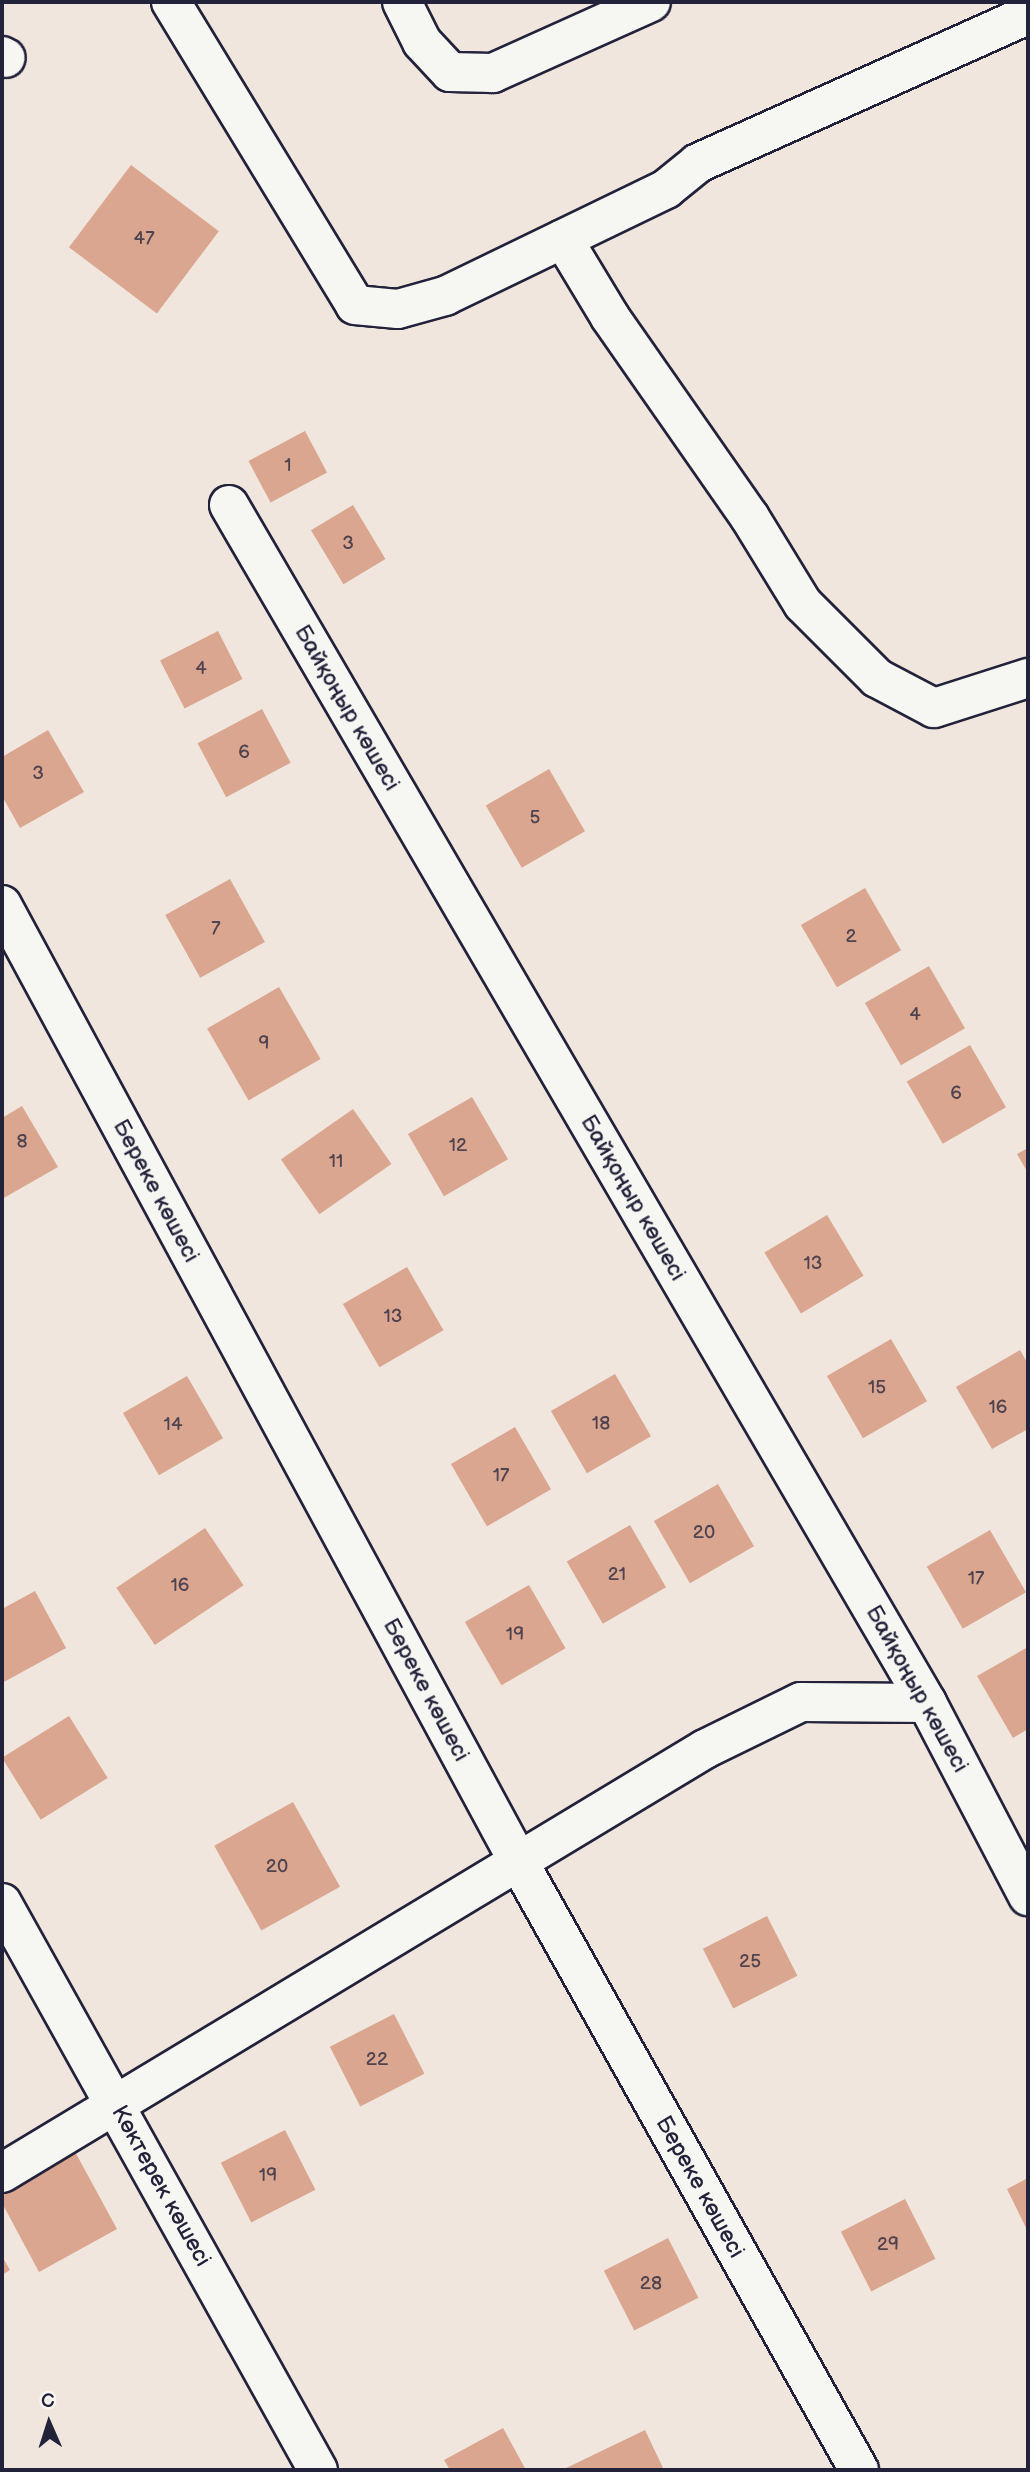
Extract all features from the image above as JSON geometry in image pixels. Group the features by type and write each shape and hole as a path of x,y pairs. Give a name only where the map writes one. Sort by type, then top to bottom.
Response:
{"street":[{"path":"170,2 355,304 398,309 445,296 666,189 698,163 1028,15"},
{"path":"402,2 422,42 450,72 493,73 651,2"},
{"path":"563,239 617,328 749,516 803,604 877,678 934,708 1028,678"},
{"name":"Байқоңыр көшесі","path":"229,505 927,1703 1028,1896"},
{"name":"Береке көшесі","path":"2,905 517,1859 859,2470"},
{"path":"2,2173 517,1859 705,1748 801,1702 927,1703"},
{"name":"Көктерек көшесі","path":"2,1903 318,2470"}],"building":[{"path":"131,165 219,231 157,313 69,247"},
{"path":"305,431 327,472 271,503 248,461"},
{"path":"353,505 385,559 343,584 311,530"},
{"path":"218,631 243,679 185,709 160,661"},
{"path":"262,709 291,763 226,797 198,743"},
{"path":"48,730 84,792 20,828 2,796 2,757"},
{"path":"549,769 585,831 522,868 486,806"},
{"path":"230,879 265,942 200,978 165,915"},
{"path":"865,888 901,950 837,987 801,925"},
{"path":"929,966 965,1028 901,1065 865,1003"},
{"path":"279,987 320,1059 249,1100 207,1028"},
{"path":"970,1045 1006,1107 943,1144 907,1082"},
{"path":"472,1097 508,1159 444,1196 408,1134"},
{"path":"22,1106 58,1167 2,1199 2,1118"},
{"path":"353,1109 391,1164 319,1214 281,1159"},
{"path":"1028,1148 1028,1173 1017,1154"},
{"path":"827,1215 864,1276 801,1313 764,1253"},
{"path":"407,1267 444,1330 379,1367 343,1304"},
{"path":"891,1339 927,1401 863,1438 827,1376"},
{"path":"1020,1350 1028,1364 1028,1429 992,1449 956,1387"},
{"path":"615,1374 651,1436 587,1473 551,1411"},
{"path":"187,1376 223,1438 159,1475 123,1413"},
{"path":"515,1427 551,1489 487,1526 451,1464"},
{"path":"718,1484 754,1546 690,1583 654,1521"},
{"path":"630,1525 666,1587 603,1624 567,1562"},
{"path":"205,1528 244,1585 155,1645 116,1588"},
{"path":"990,1530 1026,1592 963,1629 927,1566"},
{"path":"529,1585 566,1648 501,1685 465,1622"},
{"path":"35,1591 66,1648 2,1683 2,1609"},
{"path":"1028,1647 1028,1729 1013,1738 977,1676"},
{"path":"69,1716 108,1778 41,1820 2,1758"},
{"path":"293,1802 340,1887 261,1930 214,1846"},
{"path":"767,1916 797,1976 733,2008 703,1949"},
{"path":"394,2014 424,2074 360,2106 330,2047"},
{"path":"285,2130 315,2190 251,2222 221,2163"},
{"path":"73,2148 117,2229 39,2272 2,2203 2,2187"},
{"path":"1028,2178 1028,2232 1007,2189"},
{"path":"905,2199 935,2259 871,2291 841,2232"},
{"path":"668,2238 698,2298 634,2330 604,2271"},
{"path":"2,2256 10,2270 2,2275"},
{"path":"503,2428 526,2470 450,2470 444,2460"},
{"path":"645,2430 664,2470 562,2470"}]}
